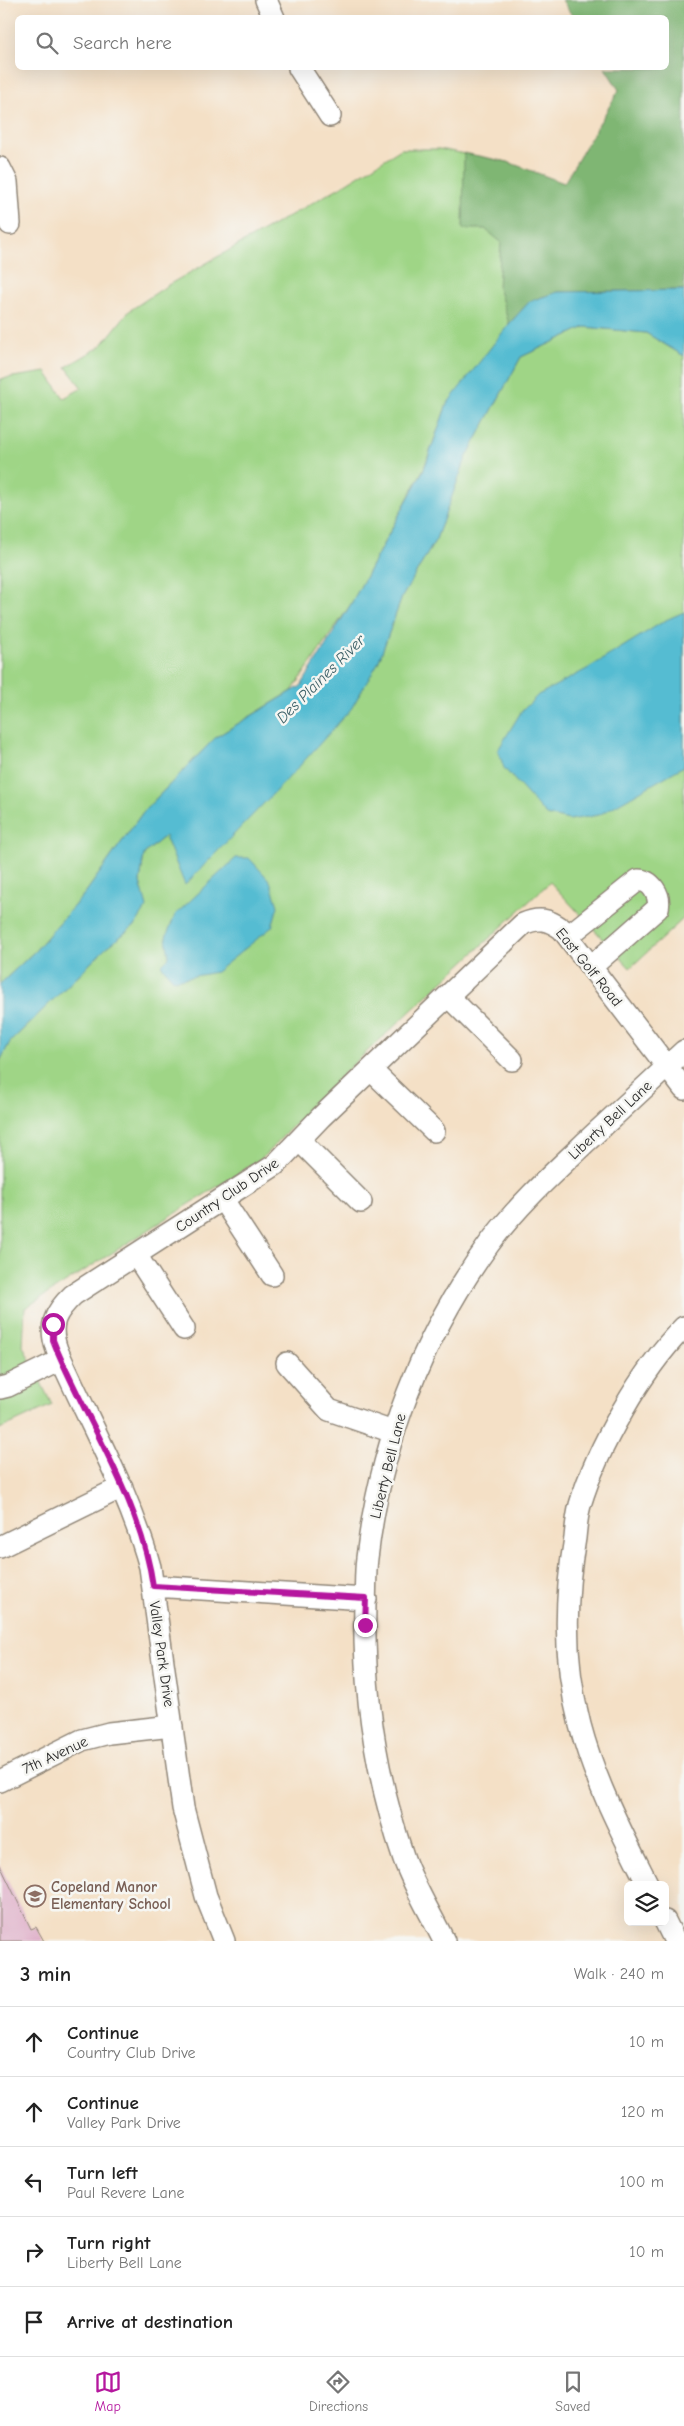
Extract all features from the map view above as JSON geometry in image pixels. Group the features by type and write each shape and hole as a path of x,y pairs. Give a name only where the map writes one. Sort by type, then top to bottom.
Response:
{"street":[{"path":"266,0 273,15"},
{"path":"300,70 330,116"},
{"path":"0,168 7,182 10,224"},
{"path":"568,936 638,880 647,881 652,887 659,898 658,908 591,967"},
{"name":"East Golf Road","path":"476,969 523,924 533,919 552,921 568,936 684,1089"},
{"name":"Country Club Drive","path":"59,1355 53,1340 53,1324 59,1308 73,1295 275,1165 476,969"},
{"path":"448,996 512,1060"},
{"name":"Liberty Bell Lane","path":"444,1941 405,1862 388,1806 374,1737 367,1682 366,1559 393,1432 415,1374 443,1314 490,1243 534,1190 684,1051"},
{"path":"371,1070 434,1131"},
{"path":"299,1140 361,1202"},
{"path":"223,1200 272,1275"},
{"path":"136,1255 184,1329"},
{"path":"646,1881 601,1788 580,1725 567,1661 568,1575 580,1505 605,1444 639,1382 672,1339 684,1327"},
{"path":"0,1388 8,1386 59,1355"},
{"name":"Valley Park Drive","path":"59,1355 122,1487 140,1532 153,1586 183,1808 191,1845 206,1896 224,1941"},
{"path":"287,1363 329,1410 393,1432"},
{"path":"0,1547 122,1487"},
{"path":"153,1586 366,1598"},
{"name":"7th Avenue","path":"0,1781 82,1740 109,1733 172,1726"},
{"path":"668,1926 675,1941"}],"green space":[{"path":"562,0 684,0 684,290 558,292 530,301 509,324 498,287 501,242 485,229 463,229 464,153 508,162 564,183 619,90 606,70 669,70 669,15 572,15"},
{"path":"401,149 439,149 508,162 684,290 558,292 447,404 424,468 351,604 292,691 216,737 143,812 86,892 35,951 0,984 0,379 46,372 64,398 82,388 66,367 101,346 129,311 168,285 342,186"},
{"path":"585,327 646,333 684,356 684,918 630,968 550,882 345,1072 261,1159 25,1308 23,1346 52,1405 0,1429 0,1061 10,1042 106,948 135,925 146,907 140,882 144,854 165,836 186,884 378,663 402,597 436,539 466,458 521,357"}],"water":[{"name":"Des Plaines River","path":"684,290 684,356 646,333 585,327 521,357 466,458 436,539 402,597 378,663 351,709 295,771 185,885 165,836 144,854 140,882 147,907 135,925 106,948 10,1042 0,1061 0,984 35,951 86,892 143,812 216,737 301,686 351,604 424,469 447,404 509,324 530,301 558,292"},
{"path":"684,612 684,766 599,815 569,820 546,815 504,768 498,750 521,712 538,695 587,669 666,620"},
{"path":"236,858 249,858 270,881 278,906 272,927 216,972 174,980 161,965 169,957 166,937 175,915"}],"building":[{"path":"0,1865 31,1929 36,1927 44,1941 0,1941"}],"place":[{"name":"Copeland Manor Elementary School","path":"35,1896"}],"route":[{"path":"53,1324 53,1340 57,1350 122,1487 140,1532 150,1567 153,1586 366,1598 365,1625"}]}
